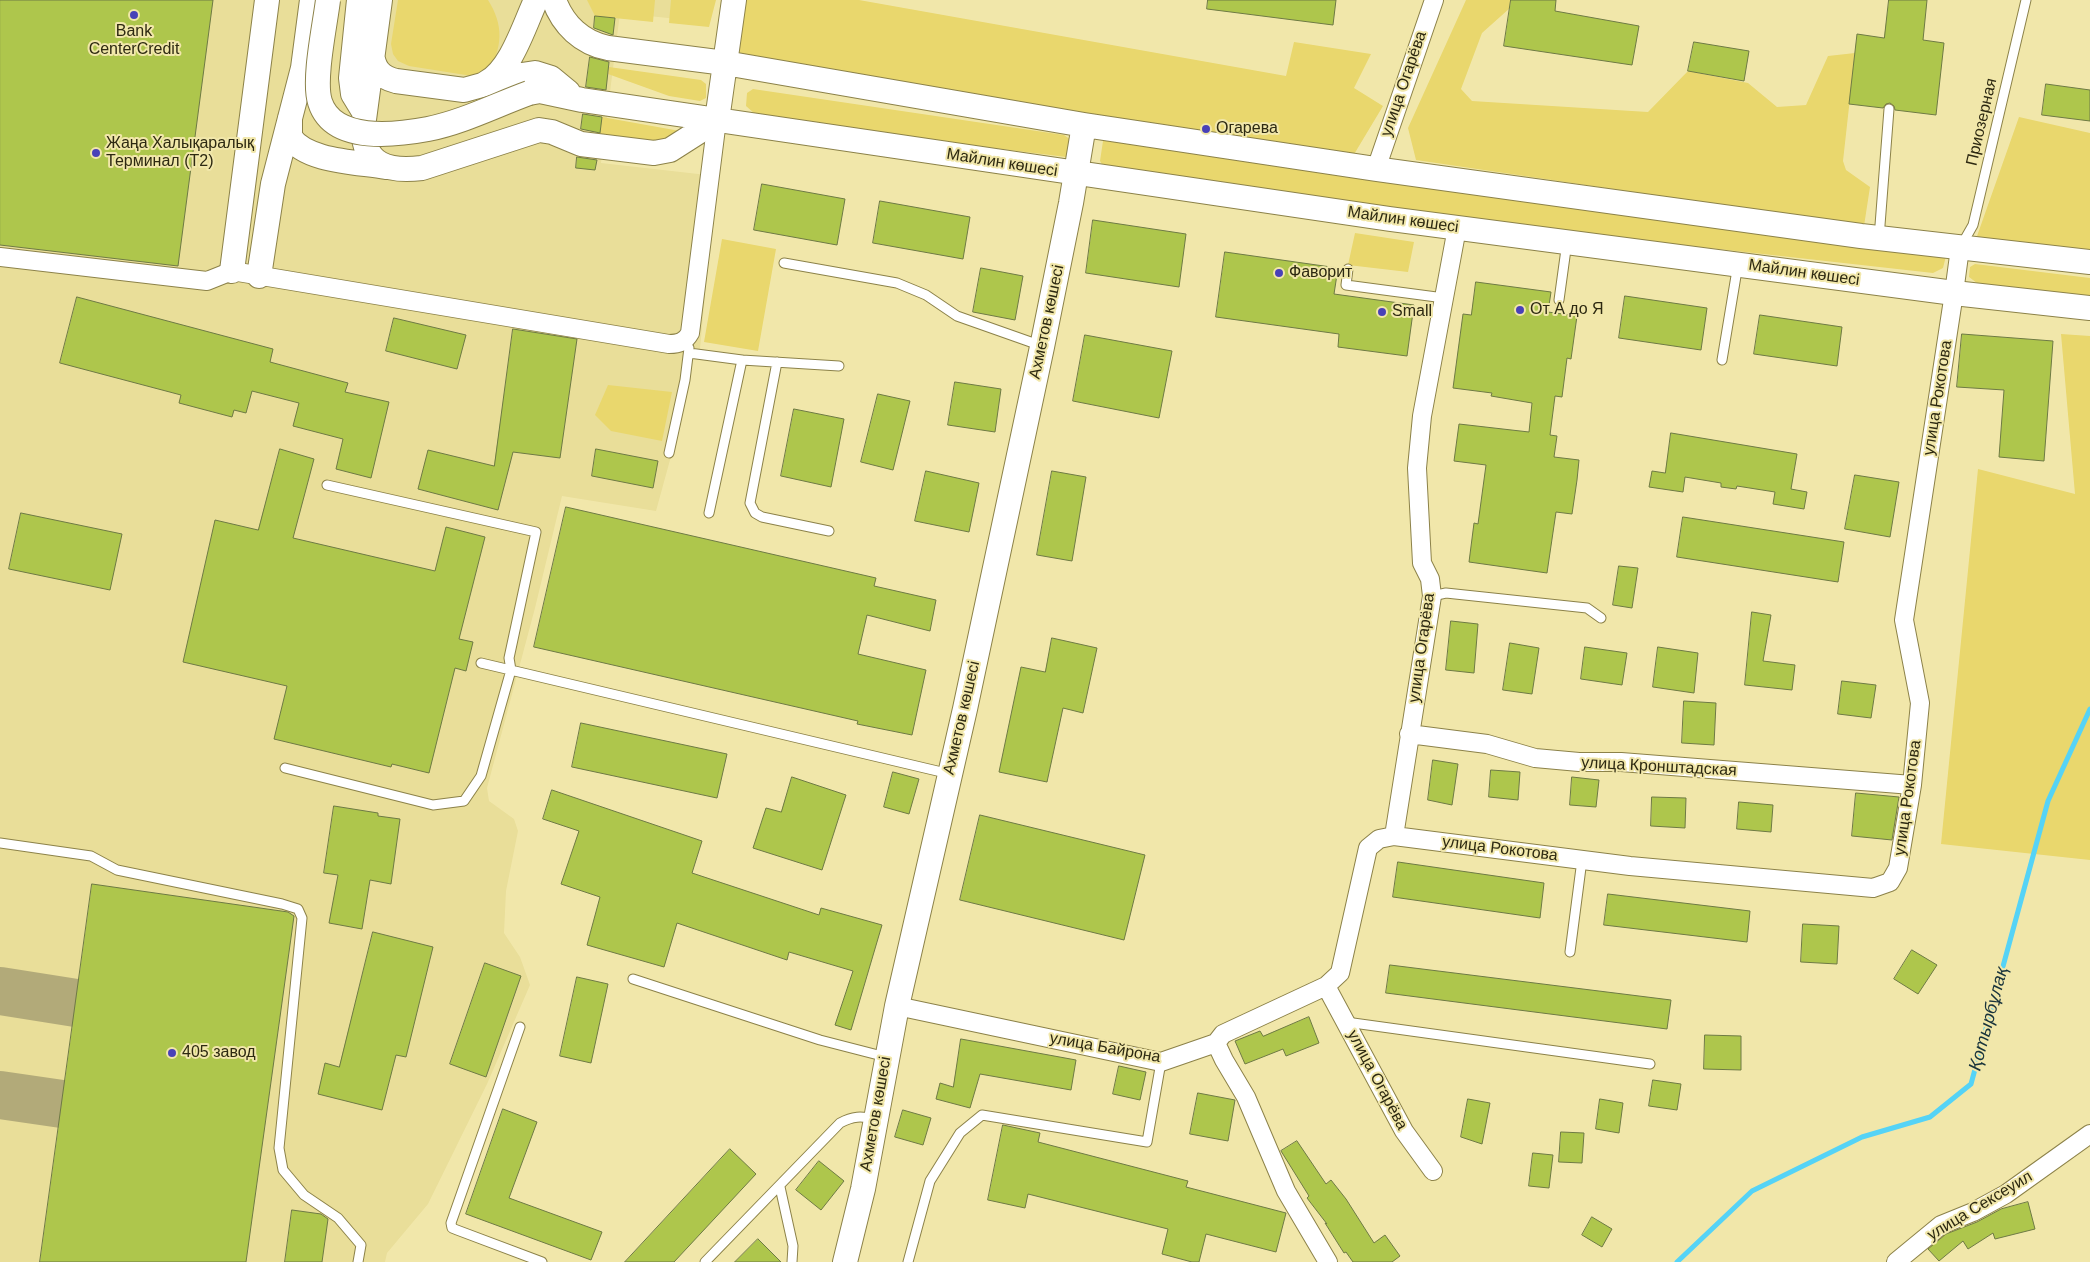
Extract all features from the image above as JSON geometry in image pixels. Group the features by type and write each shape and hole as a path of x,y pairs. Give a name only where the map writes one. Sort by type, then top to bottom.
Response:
{"street":[{"path":"232,271 267,0"},
{"path":"259,276 273,184 305,55 312,0"},
{"name":"Майлин көшесі","path":"328,0 318,92 324,110 346,129 373,134 429,129 529,93 540,91 582,100 1076,174 1457,228 1954,293 2090,308"},
{"path":"360,0 352,78 353,94 364,114"},
{"path":"380,0 364,114 363,137 367,152 374,161 389,167"},
{"path":"482,85 493,80 504,68 536,0"},
{"path":"554,0 567,24 578,35 595,45 608,48 725,63 1084,125 1376,169 1879,238 2090,262"},
{"path":"0,257 207,281 232,271 669,344 683,342 690,333 734,0"},
{"name":"улица Огарёва","path":"1376,169 1433,0"},
{"path":"372,54 377,70 391,80 464,90 522,74 541,74 556,81 570,94 582,100"},
{"path":"291,114 290,136 304,150 318,156 404,169 422,168 539,130 552,132 581,144 654,153 670,150 717,120"},
{"name":"Ахметов көшесі","path":"845,1262 862,1189 886,1057 950,774 1042,346 1084,125"},
{"name":"улица Огарёва","path":"1394,836 1432,596 1430,579 1422,564 1417,468 1422,416 1457,228"},
{"name":"улица Рокотова","path":"1394,836 1630,866 1873,888 1890,882 1898,868 1912,785 1920,703 1904,620 1960,248"},
{"name":"улица Кронштадская","path":"1409,734 1487,744 1535,758 1579,762 1621,762 1912,785"},
{"path":"1328,1262 1286,1191 1246,1097 1216,1043 1223,1034 1326,986 1340,973 1368,848 1379,839 1394,836"},
{"name":"улица Огарёва","path":"1326,986 1404,1131 1433,1171"},
{"name":"улица Байрона","path":"897,1006 1161,1062 1216,1043"},
{"name":"улица Сексеуил","path":"1896,1262 1941,1225 1973,1212 2006,1194 2090,1134"}],"lane":[{"name":"Приозерная","path":"1960,248 1973,225 2026,0"},
{"path":"1879,238 1888,109"},
{"path":"1559,300 1567,242"},
{"path":"784,264 897,282 926,296 956,316 1042,346"},
{"path":"1722,360 1738,264"},
{"path":"1348,269 1346,285 1444,298"},
{"path":"669,453 685,380 690,333"},
{"path":"689,353 742,360 839,366"},
{"path":"709,513 742,360"},
{"path":"777,362 750,503 755,513 762,517 829,531"},
{"path":"285,768 433,805 464,801 481,776 511,670 509,658 536,532 327,485"},
{"path":"1432,596 1446,593 1587,608 1601,618"},
{"path":"480,663 950,774"},
{"path":"0,842 91,856 117,870 282,904 298,909 302,918 278,1148 283,1170 304,1195 338,1218 361,1245 358,1262"},
{"path":"1570,952 1582,860"},
{"path":"633,978 820,1040 886,1057"},
{"path":"1346,1022 1650,1064"},
{"path":"520,1027 451,1223 452,1228 542,1262"},
{"path":"908,1262 930,1181 960,1133 982,1115 1147,1142 1161,1062"},
{"path":"705,1262 780,1187 840,1123 849,1118 860,1116 875,1119"},
{"path":"780,1187 793,1246 792,1262"}],"shaded area":[{"path":"0,0 710,0 706,22 620,13 601,163 716,176 700,349 694,348 670,460 656,511 562,496 535,608 487,788 489,801 514,819 518,831 506,891 504,933 520,957 530,985 487,1084 428,1204 387,1253 385,1262 0,1262"},
{"path":"398,0 488,0 497,18 499,46 487,73 472,76 409,66 398,61 393,54 391,44"},
{"path":"587,0 655,0 653,22 595,16"},
{"path":"671,0 716,0 709,27 669,23"},
{"path":"744,0 859,0 1286,76 1294,42 1371,54 1354,88 1383,106 1353,156 735,57"},
{"path":"1466,0 1511,0 1510,8 1482,33 1461,89 1472,101 1648,112 1688,71 1748,83 1777,107 1806,105 1828,56 1855,53 1843,161 1846,170 1870,187 1864,226 1416,160 1408,128"},
{"path":"609,67 701,80 706,84 706,98 700,101 669,96 608,74"},
{"path":"753,89 1064,135 1074,142 1074,150 1066,157 873,133 755,114 746,106 747,93"},
{"path":"602,117 691,133 654,147 599,140"},
{"path":"2019,117 2090,133 2090,255 1976,239"},
{"path":"1109,140 1946,256 1943,268 1933,273 1405,214 1105,169 1100,161 1103,141"},
{"path":"1355,233 1414,242 1408,272 1348,265"},
{"path":"722,239 776,249 758,351 704,342"},
{"path":"1975,264 2090,278 2090,296 1981,286 1969,277 1970,267"},
{"path":"2061,334 2090,336 2090,860 1941,844 1978,469 2075,494"},
{"path":"608,385 672,392 662,441 611,431 595,415"}],"building":[{"name":"Жаңа Халықаралық Терминал (Т2)","path":"0,0 213,0 178,266 0,245"},
{"path":"1208,0 1336,0 1333,25 1207,9"},
{"path":"1511,0 1556,0 1555,11 1639,26 1632,65 1504,46"},
{"path":"1889,0 1927,0 1923,40 1944,43 1936,115 1895,110 1894,106 1890,103 1886,104 1883,108 1849,104 1857,34 1884,38"},
{"path":"595,16 615,18 613,35 594,28"},
{"path":"1694,42 1749,51 1744,81 1688,71"},
{"path":"590,57 609,62 606,90 586,87"},
{"path":"2046,84 2090,90 2090,121 2042,115"},
{"path":"583,114 602,117 600,133 581,129"},
{"path":"577,157 597,160 595,170 576,168"},
{"path":"762,184 845,199 837,245 754,230"},
{"path":"880,201 970,217 963,259 873,243"},
{"path":"1093,220 1186,234 1179,287 1086,273"},
{"path":"1225,252 1338,268 1334,294 1414,305 1407,356 1338,347 1339,334 1216,317"},
{"path":"981,268 1023,276 1015,320 973,312"},
{"path":"1476,282 1551,292 1548,312 1577,316 1571,359 1567,358 1562,397 1555,396 1550,435 1557,436 1554,457 1579,460 1577,480 1572,514 1556,512 1547,573 1469,562 1474,523 1478,524 1486,465 1454,461 1459,424 1529,432 1532,403 1491,396 1492,393 1453,388 1463,314 1471,315"},
{"path":"1625,296 1707,308 1701,350 1619,338"},
{"path":"77,297 273,349 270,362 348,383 345,392 389,402 371,478 336,469 343,439 293,426 299,403 252,391 246,413 234,410 232,417 179,403 181,395 60,363"},
{"path":"1760,315 1842,327 1837,366 1754,354"},
{"path":"394,318 466,335 457,369 386,351"},
{"path":"513,329 577,339 560,458 513,452 498,510 418,489 428,450 494,466"},
{"path":"1962,334 2053,341 2044,461 1999,457 2004,390 1957,387"},
{"path":"1085,335 1172,351 1159,418 1073,401"},
{"path":"955,382 1001,389 995,432 948,425"},
{"path":"878,394 910,401 893,470 861,462"},
{"path":"794,409 844,419 831,487 781,476"},
{"path":"1671,433 1797,454 1791,489 1807,492 1804,509 1773,504 1775,492 1737,486 1736,489 1721,487 1721,483 1685,477 1683,492 1649,487 1652,471 1665,473"},
{"path":"280,449 314,459 293,538 435,571 446,527 485,537 459,639 473,642 466,671 455,668 429,773 392,764 391,767 274,739 287,686 183,662 215,520 258,530"},
{"path":"596,449 658,461 653,488 592,476"},
{"path":"926,471 979,483 969,532 915,521"},
{"path":"1052,471 1086,477 1072,561 1037,555"},
{"path":"1855,475 1899,482 1890,537 1845,529"},
{"path":"566,507 876,578 874,586 936,600 930,631 867,615 858,654 926,670 912,735 857,724 858,721 534,647"},
{"path":"21,513 122,534 110,590 9,569"},
{"path":"1683,517 1844,542 1838,582 1677,557"},
{"path":"1619,566 1638,568 1632,608 1613,605"},
{"path":"1752,612 1771,615 1763,661 1795,665 1792,690 1745,685"},
{"path":"1451,621 1478,624 1474,673 1446,670"},
{"path":"1052,638 1097,648 1083,713 1063,708 1047,782 999,772 1021,667 1045,672"},
{"path":"1510,643 1539,648 1532,694 1503,690"},
{"path":"1585,647 1627,653 1622,685 1581,679"},
{"path":"1658,647 1698,653 1694,693 1653,687"},
{"path":"1842,681 1876,685 1871,718 1838,714"},
{"path":"1684,701 1716,703 1714,745 1682,743"},
{"path":"581,723 727,754 717,798 572,767"},
{"path":"1433,760 1458,764 1452,805 1428,800"},
{"path":"1491,770 1520,772 1518,800 1489,797"},
{"path":"893,772 919,779 909,814 884,807"},
{"path":"792,777 846,795 822,870 753,848 766,808 781,812"},
{"path":"1572,777 1599,780 1596,807 1570,805"},
{"path":"552,790 702,841 692,873 819,915 821,908 882,925 851,1030 835,1025 853,971 789,952 787,960 677,923 664,967 587,945 600,897 561,884 579,831 543,819"},
{"path":"1856,793 1899,797 1892,840 1852,836"},
{"path":"1652,797 1686,798 1685,828 1651,826"},
{"path":"1739,802 1773,805 1771,832 1737,829"},
{"path":"334,806 378,813 378,816 400,819 391,884 370,880 362,929 329,923 338,875 324,873"},
{"path":"980,815 1145,855 1124,940 960,900"},
{"path":"1398,862 1544,883 1540,918 1393,897"},
{"name":"405 завод","path":"92,884 288,912 294,916 246,1262 40,1262"},
{"path":"1608,894 1750,911 1747,942 1604,925"},
{"path":"1803,924 1839,926 1837,964 1801,962"},
{"path":"373,932 433,947 406,1057 396,1055 382,1110 318,1094 325,1063 339,1067"},
{"path":"1912,950 1937,965 1918,994 1894,979"},
{"path":"485,963 521,976 486,1077 450,1064"},
{"path":"1390,965 1671,1000 1667,1029 1386,993"},
{"path":"577,977 608,984 591,1063 560,1056"},
{"path":"1309,1017 1319,1043 1286,1056 1283,1049 1245,1064 1235,1041 1260,1031 1263,1036"},
{"path":"1705,1035 1741,1036 1741,1070 1704,1069"},
{"path":"961,1039 1076,1060 1071,1090 980,1074 970,1108 936,1099 940,1083 953,1087"},
{"path":"1119,1066 1146,1072 1140,1100 1113,1094"},
{"path":"1653,1080 1681,1084 1677,1110 1649,1106"},
{"path":"1198,1093 1235,1100 1228,1141 1190,1134"},
{"path":"1468,1099 1490,1103 1482,1144 1461,1137"},
{"path":"1600,1099 1623,1103 1619,1133 1596,1129"},
{"path":"503,1109 537,1122 509,1198 602,1232 591,1260 466,1214"},
{"path":"903,1110 931,1118 923,1145 895,1137"},
{"path":"1003,1125 1040,1133 1038,1142 1188,1181 1186,1187 1286,1213 1276,1252 1206,1234 1199,1262 1192,1262 1162,1254 1168,1229 1028,1194 1025,1208 988,1200"},
{"path":"1561,1132 1584,1133 1582,1163 1559,1162"},
{"path":"1297,1141 1326,1184 1331,1180 1346,1199 1374,1243 1385,1235 1400,1256 1392,1262 1353,1262 1346,1252 1344,1253 1325,1223 1327,1224 1307,1198 1309,1196 1281,1151"},
{"path":"730,1149 756,1174 674,1262 625,1262"},
{"path":"1533,1153 1553,1155 1549,1188 1529,1186"},
{"path":"819,1161 844,1181 821,1210 796,1190"},
{"path":"2028,1202 2035,1229 1995,1239 1993,1233 1968,1249 1963,1241 1939,1261 1928,1249 1946,1234 1977,1222 2001,1209"},
{"path":"292,1210 321,1214 328,1219 322,1262 285,1262"},
{"path":"1592,1217 1612,1229 1602,1247 1582,1235"},
{"path":"758,1239 781,1262 735,1262"}],"waterway":[{"name":"Қотырбұлақ","path":"1677,1262 1752,1191 1862,1137 1930,1117 1971,1084 2048,801 2090,709"}],"taxiway":[{"path":"0,991 76,1003"},
{"path":"0,1095 62,1104"}],"place":[{"name":"Bank CenterCredit","path":"134,15"},
{"name":"Огарева","path":"1206,129"},
{"name":"Жаңа Халықаралық Терминал (Т2)","path":"96,153"},
{"name":"Фаворит","path":"1279,273"},
{"name":"От А до Я","path":"1520,310"},
{"name":"Small","path":"1382,312"},
{"name":"405 завод","path":"172,1053"}]}
